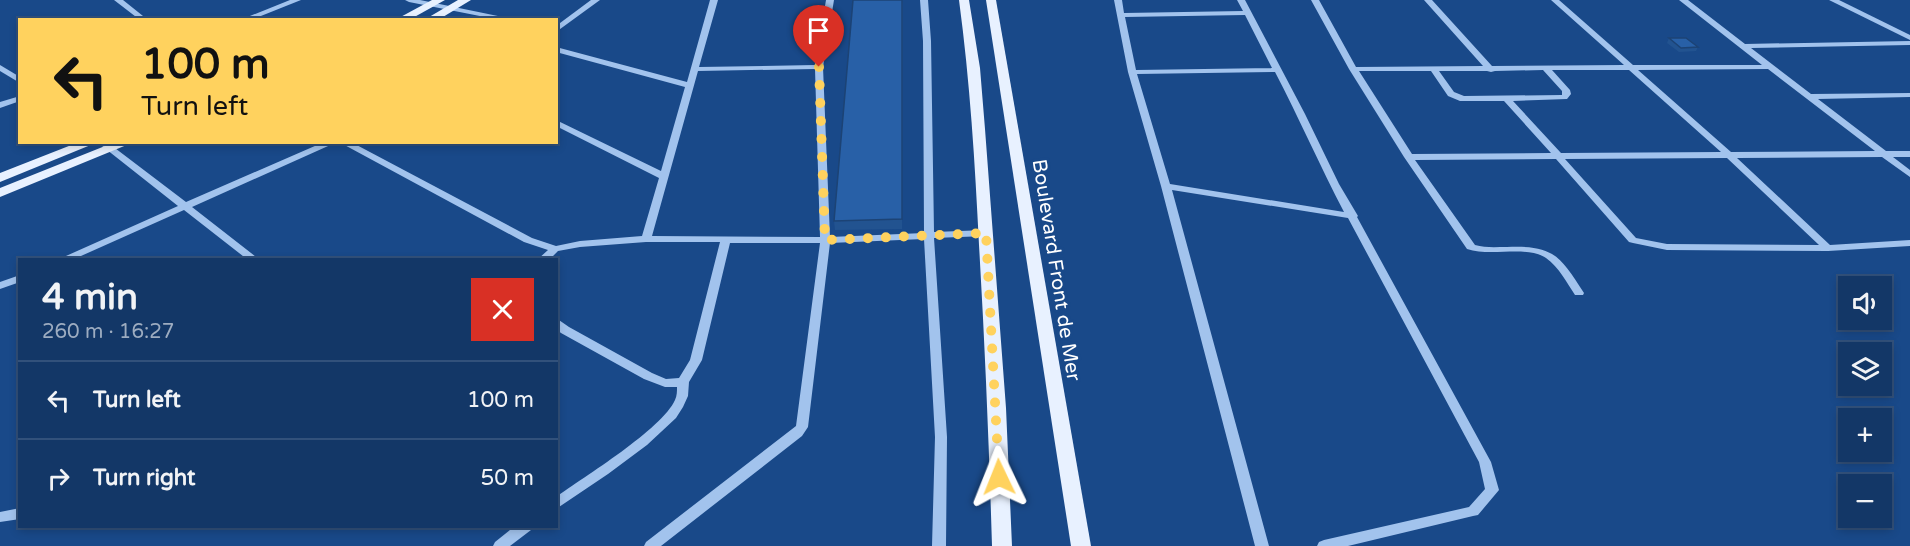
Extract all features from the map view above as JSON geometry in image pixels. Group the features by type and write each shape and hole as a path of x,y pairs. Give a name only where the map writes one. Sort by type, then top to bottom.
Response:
{"main road":[{"path":"433,18 466,0"},
{"path":"964,0 974,68 986,233 997,408 1002,546"},
{"name":"Boulevard Front de Mer","path":"991,0 1081,546"},
{"path":"404,18 436,2"},
{"path":"0,178 87,144"},
{"path":"0,193 105,146"}],"street":[{"path":"118,0 142,18"},
{"path":"248,18 297,0"},
{"path":"409,0 436,2 453,9 503,18"},
{"path":"558,28 596,0"},
{"path":"646,239 714,0"},
{"path":"651,546 798,433 802,427 825,240 819,67 830,0"},
{"path":"924,0 927,41 929,235 941,437 939,546"},
{"path":"1118,0 1132,72 1166,186 1262,546"},
{"path":"1242,0 1276,70 1315,140 1334,184 1485,462 1492,490 1473,511 1324,546"},
{"path":"1315,0 1353,69 1409,158 1471,247 1484,250 1535,249 1550,254 1579,293"},
{"path":"1428,0 1491,70"},
{"path":"1555,0 1729,155 1828,248"},
{"path":"1683,0 1910,174"},
{"path":"1833,0 1910,38"},
{"path":"1121,15 1248,14"},
{"path":"1744,46 1910,44"},
{"path":"558,51 689,85"},
{"path":"0,67 18,80"},
{"path":"694,69 819,67"},
{"path":"1353,69 1769,68"},
{"path":"1434,70 1451,94 1456,97 1509,100 1564,98 1568,94 1566,90 1546,69"},
{"path":"1132,72 1276,70"},
{"path":"1809,96 1910,95"},
{"path":"0,105 18,99"},
{"path":"1509,100 1633,240 1667,247 1828,248 1910,243"},
{"path":"558,123 663,176"},
{"path":"67,258 328,144"},
{"path":"348,144 528,240 555,249"},
{"path":"105,146 252,258"},
{"path":"1409,158 1910,154"},
{"path":"1166,186 1353,216"},
{"path":"544,258 555,249 579,244 646,239 825,240 986,233"},
{"path":"558,503 663,425 679,406 682,382 696,360 726,239"},
{"path":"0,286 18,279"},
{"path":"558,324 565,330 648,376 665,383 682,382"},
{"path":"0,517 18,513"},
{"path":"500,546 523,528"}],"building":[{"path":"853,0 902,0 902,219 834,221"},
{"path":"1669,38 1686,38 1698,47 1681,48"}],"route":[{"path":"819,67 825,240 986,233 999,477"}]}
